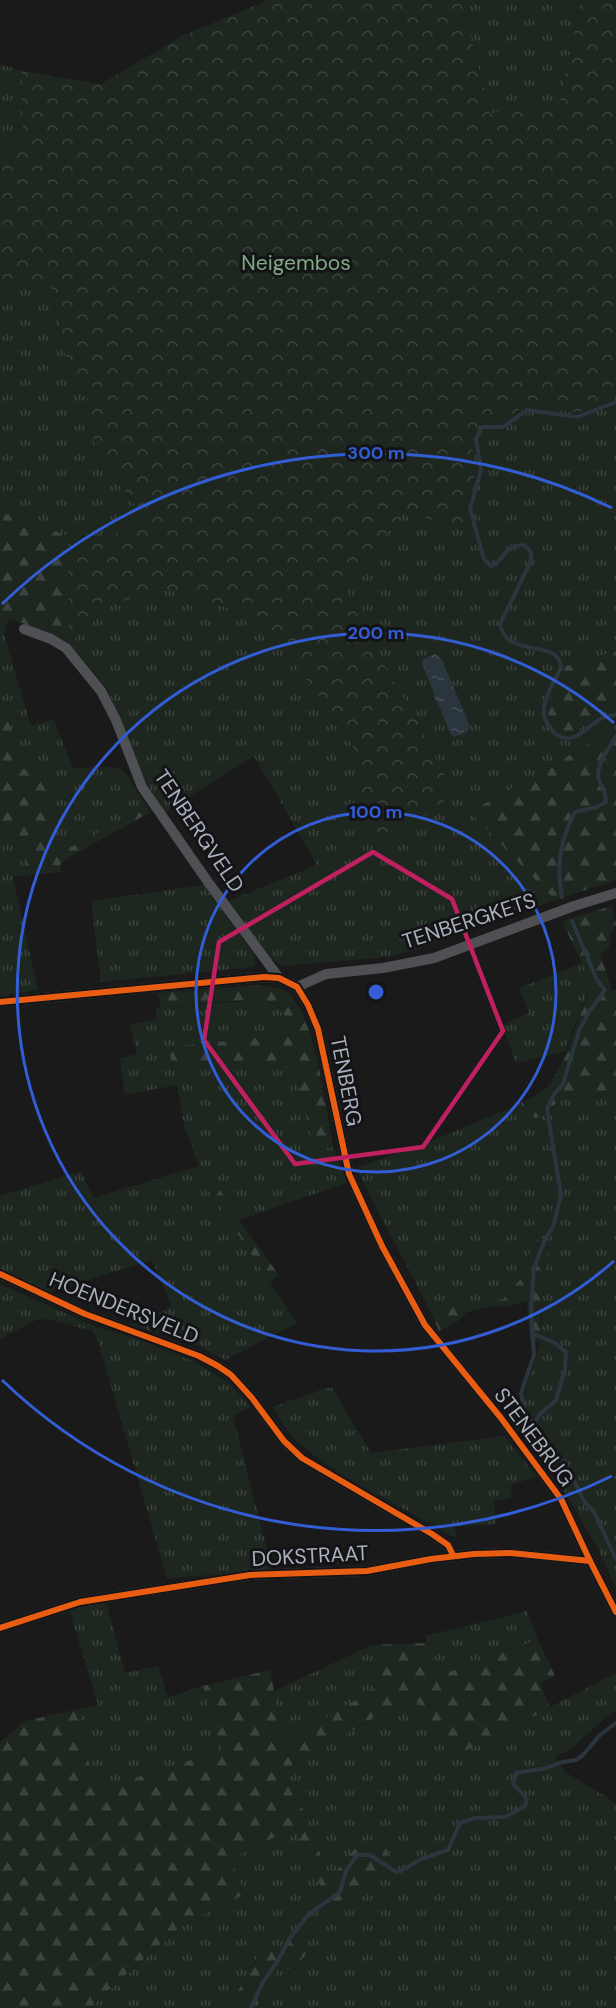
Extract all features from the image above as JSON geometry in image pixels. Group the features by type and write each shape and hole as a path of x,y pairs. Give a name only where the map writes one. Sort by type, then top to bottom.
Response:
{"street":[{"name":"TENBERGVELD","path":"24,629 51,639 66,648 101,691 119,728 142,787 166,824 279,978"},
{"name":"TENBERGKETS","path":"297,987 326,974 383,968 434,958 574,906 616,893"},
{"path":"0,1002 242,978 279,978 297,987"},
{"name":"TENBERG","path":"297,987 318,1029 349,1174 382,1246 425,1325"},
{"name":"HOENDERSVELD","path":"0,1274 85,1314 199,1356 218,1366 231,1375 252,1398 284,1441 302,1458 432,1534 448,1545 453,1556"},
{"name":"STENEBRUG","path":"425,1325 501,1419 561,1499 616,1612"},
{"name":"DOKSTRAAT","path":"0,1628 81,1602 250,1575 367,1571 453,1556 512,1553 590,1561"}],"highlighted area":[{"path":"373,852 452,899 503,1031 423,1147 295,1164 204,1040 219,942"}],"green space":[{"name":"Neigembos","path":"268,0 462,0 490,114 560,102 581,0 616,0 616,397 577,413 527,404 501,422 479,425 471,438 476,472 466,510 470,530 404,512 343,584 398,691 409,705 454,794 379,849 360,812 357,756 346,733 283,648 248,618 219,604 166,589 109,606 69,644 68,536 111,537 130,527 138,510 94,443 86,395 73,389 50,282 0,290 0,158 12,153 23,128 22,71 101,84 182,36"},
{"path":"462,0 581,0 560,102 490,114"},
{"path":"0,64 22,71 23,128 12,153 0,158"},
{"path":"50,282 73,389 86,395 94,443 138,510 131,527 111,537 68,536 0,512 0,290"},
{"path":"616,397 616,651 566,666 572,734 604,712 615,709 616,733 591,743 470,812 555,900 421,948 388,957 283,966 271,959 228,901 317,865 254,756 163,813 140,770 107,688 69,644 109,606 166,589 219,604 248,618 283,648 346,733 357,756 360,812 379,849 453,794 409,705 398,692 342,584 404,512 466,510 476,472 471,438 479,425 501,422 527,404 577,413"},
{"path":"0,512 68,536 69,644 54,635 9,618 4,635 0,634"},
{"path":"0,634 4,635 31,725 54,720 73,768 114,767 124,771 148,808 73,846 56,851 47,771 20,769 9,719 0,718"},
{"path":"616,651 616,710 604,712 572,734 559,731 551,725 548,717 549,707 556,685 566,666"},
{"path":"0,718 9,718 20,769 47,771 57,851 73,846 148,808 151,812 71,856 60,865 26,867 23,837 0,839"},
{"path":"616,733 616,880 555,900 470,812 591,743"},
{"path":"23,837 26,867 60,865 61,872 13,877 38,990 0,996 0,839"},
{"path":"204,885 254,955 256,962 254,967 101,982 91,901"},
{"path":"612,906 616,924 611,932 609,948 600,954 612,990 616,990 616,1093 559,1098 549,1111 535,1118 524,1110 521,1103 536,1096 554,1078 591,983 562,921"},
{"path":"583,963 591,983 565,1051 516,1063 502,1025 529,1013 519,988"},
{"path":"260,985 287,992 299,1007 307,1024 319,1067 333,1147 314,1149 295,1068 173,1067 168,1047 276,1036 285,1030 284,1016 277,1005 256,1001 161,1008 157,993"},
{"path":"259,1000 276,1005 282,1012 285,1030 276,1036 295,1068 314,1149 333,1147 347,1183 239,1220 217,1186 210,1190 297,1323 225,1360 199,1346 129,1324 172,1307 152,1260 45,1293 0,1271 0,1196 81,1171 93,1198 199,1166 184,1126 177,1085 125,1095 120,1058 137,1054 130,1025 157,1019 155,1008"},
{"path":"616,1093 616,1587 597,1547 555,1475 505,1415 519,1408 541,1342 543,1288 529,1254 525,1274 503,1299 430,1311 356,1168 436,1139 521,1103 524,1110 552,1110 559,1098"},
{"path":"217,1185 279,1275 270,1282 209,1191"},
{"path":"536,1240 550,1242 541,1311 541,1342 530,1342 527,1301 467,1312 457,1322 439,1331 430,1311 503,1299 525,1274 529,1254"},
{"path":"0,1284 94,1326 191,1360 229,1383 251,1407 233,1416 272,1569 167,1579 98,1341 92,1331 48,1319 36,1320 0,1339"},
{"path":"326,1388 332,1388 371,1453 504,1436 537,1477 512,1484 511,1498 494,1501 496,1524 455,1527 456,1538 346,1477 316,1457 291,1436 272,1407"},
{"path":"106,1602 125,1673 158,1666 168,1697 203,1686 223,1750 94,1791 79,1709 98,1705 69,1609"},
{"path":"527,1611 538,1640 438,1676 425,1636"},
{"path":"538,1640 555,1676 540,1683 550,1708 451,1758 413,1694 287,1770 330,1879 362,1840 387,1849 390,1871 330,1907 294,1827 231,1859 245,1894 182,1925 93,2004 94,2008 0,2008 0,1742 25,1721 79,1709 94,1791 222,1750 203,1686 270,1670 284,1744 380,1685 372,1645 427,1643 438,1676"},
{"path":"372,1645 380,1685 284,1745 274,1691"},
{"path":"616,1673 616,1710 570,1750 554,1757 565,1772 616,1803 616,2008 256,2008 279,1966 280,1954 264,1946 228,2008 94,2008 93,2005 182,1925 244,1894 231,1859 294,1826 330,1907 390,1871 330,1879 287,1770 413,1694 451,1758"},
{"path":"295,1933 306,1941 307,1952 294,1970 279,1967 256,2008 228,2008 264,1946 280,1953"}],"water":[{"path":"435,654 442,660 470,726 466,732 454,737 450,733 423,666 422,660"}],"waterway":[{"path":"616,402 577,417 527,410 503,427 482,427 476,439 481,470 470,509 484,559 491,566 512,547 524,545 531,552 531,561 500,624 504,635 512,642 552,653 558,659 561,668 544,707 547,724 560,736 571,738 602,718 616,715"},
{"path":"562,897 560,864 566,832 575,812 597,807 606,802 598,775 603,757 616,736"},
{"path":"572,921 597,980 605,990 579,1031 563,1084 553,1096 547,1109 561,1195 553,1227 546,1237 534,1268 531,1310 534,1355 521,1393 529,1418 539,1434 569,1470 584,1501 594,1512 616,1559"},
{"path":"534,1334 555,1343 566,1352 565,1369 556,1400 539,1415 534,1425"},
{"path":"251,2008 263,1982 290,1938 309,1914 340,1892 346,1871 357,1855 370,1855 396,1872 421,1859 448,1850 460,1823 475,1818 505,1817 525,1806 527,1799 513,1784 516,1773 576,1760 600,1735 616,1723"}],"cycle path":[{"path":"0,1002 264,977 279,978 297,987 318,1029 349,1174 382,1246 425,1325 501,1418 561,1499 616,1612"},
{"path":"0,1274 85,1314 199,1356 218,1366 231,1375 252,1398 284,1441 302,1458 432,1534 448,1545 453,1555"},
{"path":"0,1628 80,1602 250,1575 367,1571 431,1559 474,1554 511,1553 590,1561"}]}
